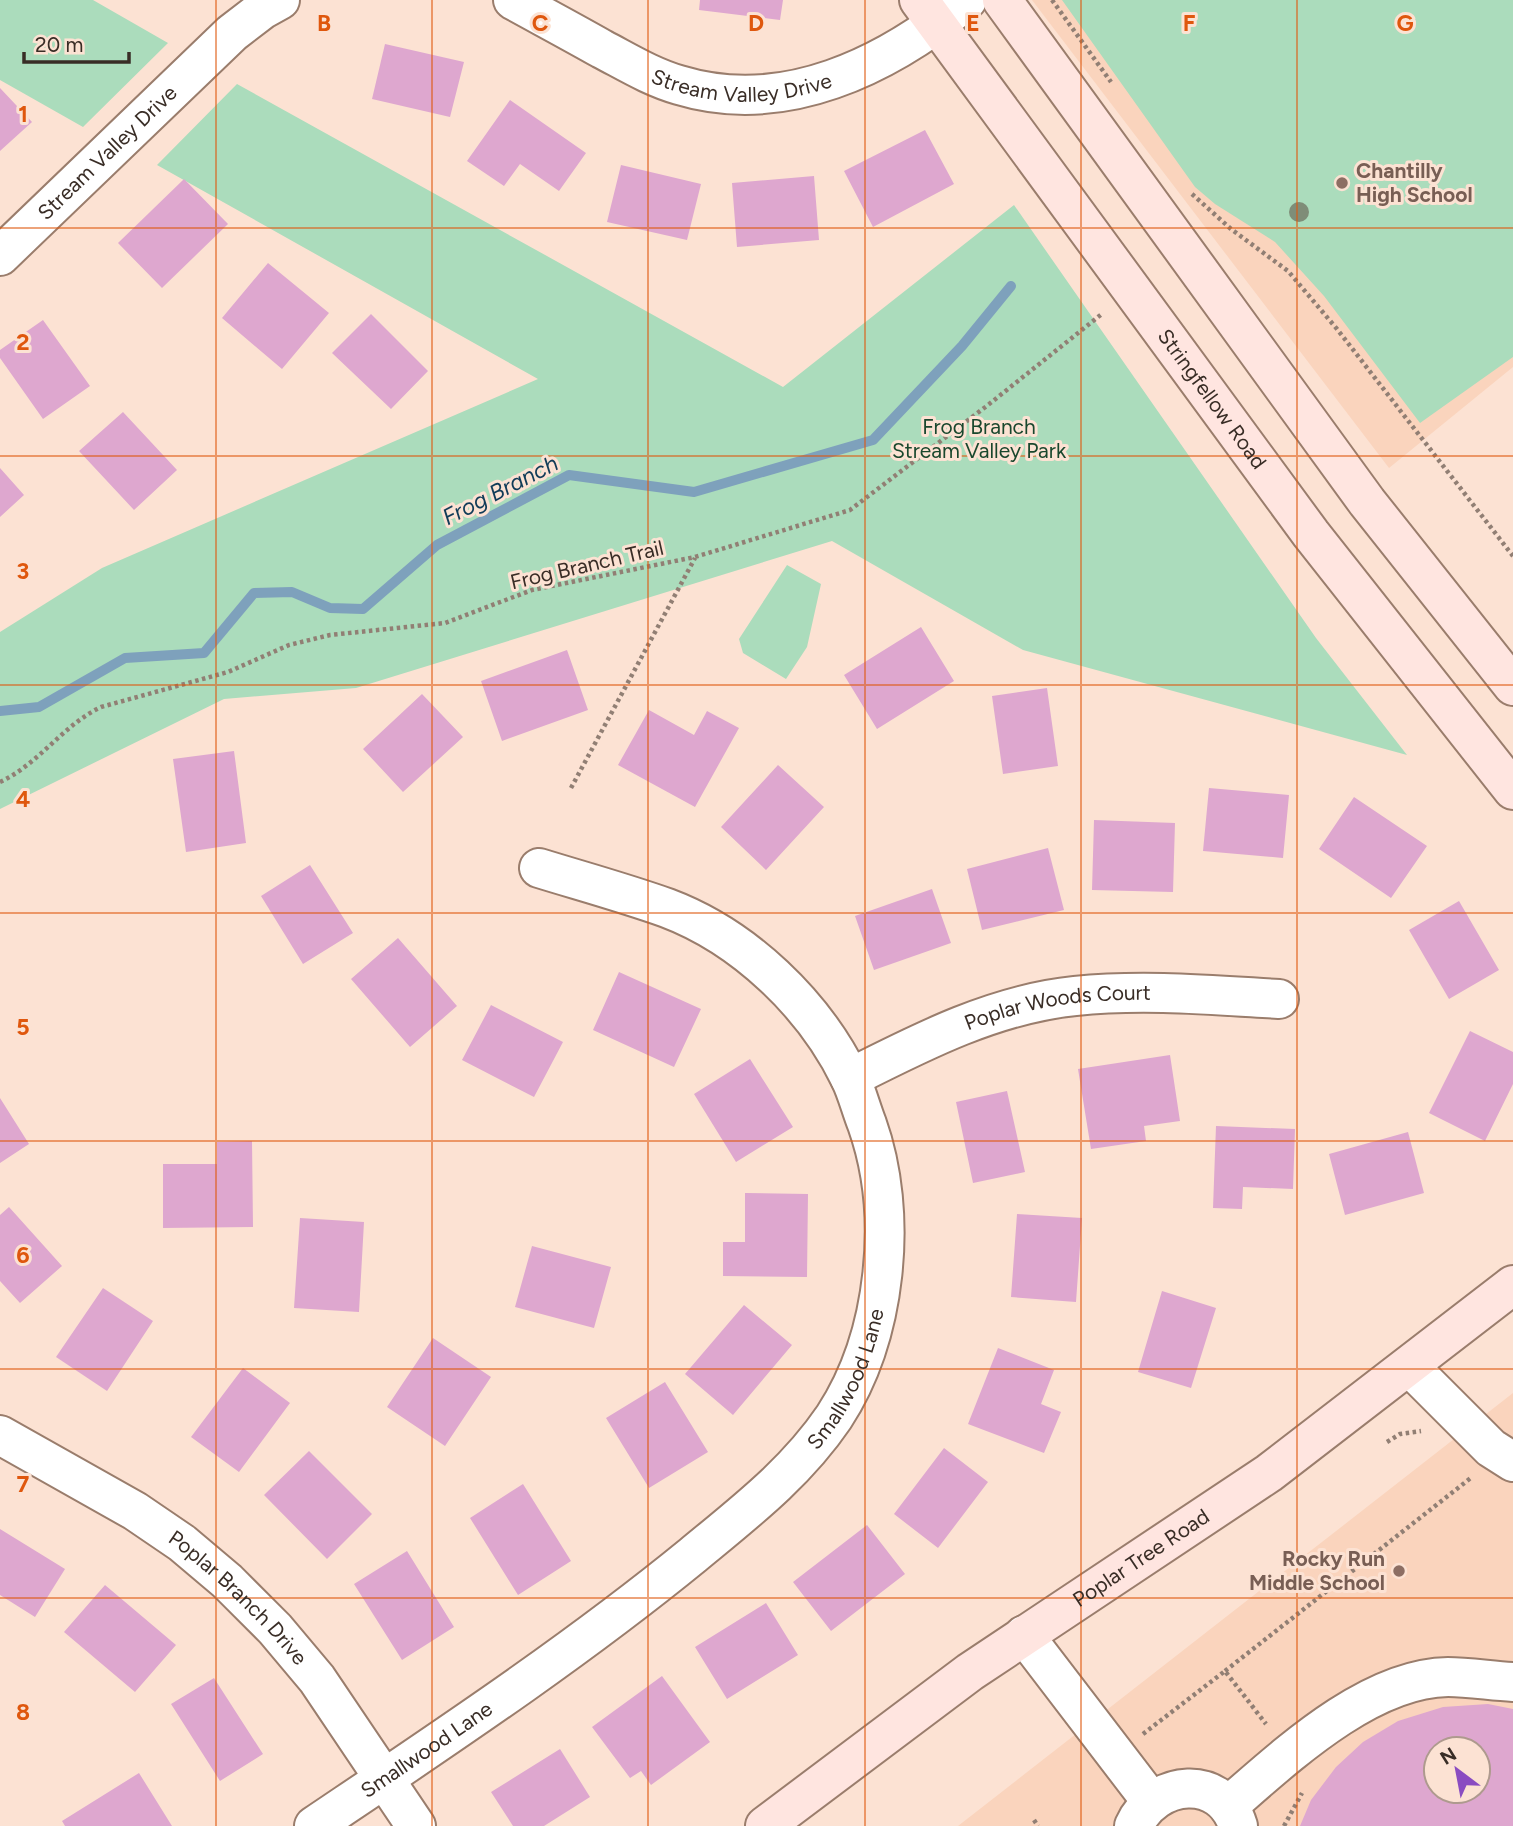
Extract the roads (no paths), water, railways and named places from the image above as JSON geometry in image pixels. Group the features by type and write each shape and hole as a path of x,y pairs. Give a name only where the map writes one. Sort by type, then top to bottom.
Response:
{"main road":[{"path":"1002,0 1367,502 1513,686"},
{"name":"Stringfellow Road","path":"928,12 1311,534 1513,790"},
{"name":"Poplar Tree Road","path":"765,1826 970,1672 1269,1474 1513,1284"}],"street":[{"name":"Stream Valley Drive","path":"0,256 232,33 280,0"},
{"name":"Stream Valley Drive","path":"513,0 642,70 691,88 753,96 790,92 859,70 928,12 967,0"},
{"name":"Smallwood Lane","path":"314,1826 538,1674 657,1585 775,1487 803,1458 835,1414 860,1365 876,1314 884,1261 884,1207 874,1143 850,1078 829,1042 797,999 756,962 714,931 669,909 539,868"},
{"name":"Poplar Woods Court","path":"850,1078 953,1029 1018,1008 1073,996 1143,992 1279,999"},
{"path":"1409,1366 1491,1448 1513,1462"},
{"name":"Poplar Branch Drive","path":"0,1435 135,1511 228,1581 275,1629 317,1679 416,1826"},
{"path":"1024,1635 1142,1813 1166,1792 1182,1788 1199,1790 1214,1796 1233,1816 1289,1753 1326,1726 1389,1691 1421,1681 1447,1677 1513,1682"}],"waterway":[{"name":"Frog Branch","path":"0,711 39,707 125,658 204,653 254,593 292,592 330,608 363,609 437,545 569,475 694,492 873,440 962,346 1011,286"}],"place":[{"name":"Chantilly High School","path":"1342,183"},
{"name":"Rocky Run Middle School","path":"1399,1571"}],"park label":[{"name":"Frog Branch Stream Valley Park","path":"979,439"}]}
